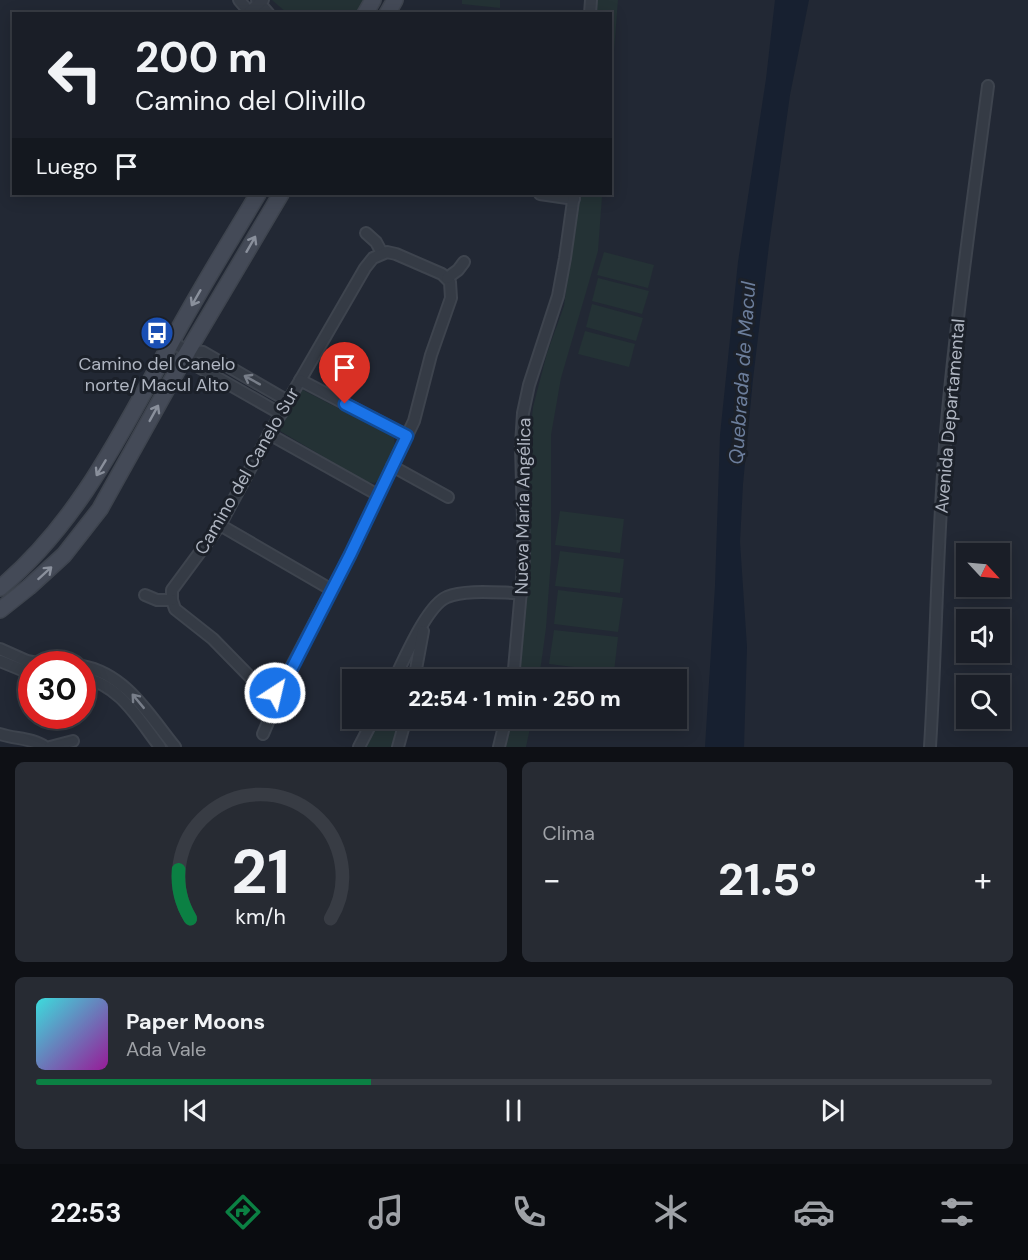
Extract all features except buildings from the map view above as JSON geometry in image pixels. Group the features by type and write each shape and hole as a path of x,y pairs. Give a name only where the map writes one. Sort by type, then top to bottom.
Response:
{"street":[{"path":"239,0 249,12"},
{"name":"Avenida Departamental","path":"930,747 948,412 961,288 988,86"},
{"path":"0,588 38,552 82,497 107,459 171,342 257,195"},
{"path":"0,610 54,566 92,521 188,351 280,195"},
{"path":"557,195 574,196"},
{"name":"Nueva María Angélica","path":"514,669 522,593 524,531 521,446 523,413 558,296 566,258 574,196"},
{"path":"145,595 157,600 172,600 180,613 213,639 255,682 264,687 274,686 286,677 332,590 407,436 417,412 431,355 451,298 452,287 447,278 438,271 396,254 382,253 366,233"},
{"name":"Camino del Canelo Sur","path":"172,600 172,590 220,525 288,400 365,268 373,258 382,253"},
{"path":"447,278 458,270 464,261"},
{"path":"171,342 188,351 202,352 288,400"},
{"path":"188,351 195,365 281,414"},
{"path":"300,380 407,436"},
{"path":"269,434 378,495"},
{"path":"392,466 448,497"},
{"path":"220,525 332,590"},
{"path":"400,669 424,622 438,602 450,596 522,593"},
{"path":"416,669 424,622"},
{"path":"0,649 18,657"},
{"path":"0,662 18,669"},
{"path":"96,670 104,672 124,685 175,747"},
{"path":"96,682 114,692 160,747"},
{"path":"263,734 275,705 274,686"},
{"path":"359,747 368,729"},
{"path":"398,747 403,729"},
{"path":"499,747 503,729"},
{"path":"0,734 36,741 48,747 72,741"}],"shaded area":[{"path":"272,0 367,0 361,12 286,12"},
{"path":"462,0 500,0 500,8 462,4"},
{"path":"597,0 618,0 612,77 612,12 595,12"},
{"path":"578,195 603,195 598,251 561,378 551,435 551,559 540,669 517,669 526,595 529,446 533,407 547,353 564,306"},
{"path":"604,252 654,265 648,288 597,275"},
{"path":"598,278 649,291 642,314 592,301"},
{"path":"592,304 643,318 636,341 586,327"},
{"path":"585,331 635,344 629,367 578,354"},
{"path":"303,390 394,437 395,447 378,481 366,482 280,431 299,393"},
{"path":"560,511 624,519 620,553 555,545"},
{"path":"560,551 624,559 620,593 555,586"},
{"path":"558,590 623,598 618,632 554,624"},
{"path":"554,630 618,637 614,669 590,669 549,664"},
{"path":"375,729 398,729 392,747 365,747"},
{"path":"508,729 530,729 526,747 504,747"}],"water":[{"name":"Quebrada de Macul","path":"775,0 809,0 790,95 769,245 743,484 740,542 747,647 744,747 705,747 715,586 720,435 738,262 766,79"}],"place":[{"name":"Camino del Canelo norte/ Macul Alto","path":"157,333"}],"route":[{"path":"275,693 274,686 283,681 290,672 407,436 345,404"}]}
